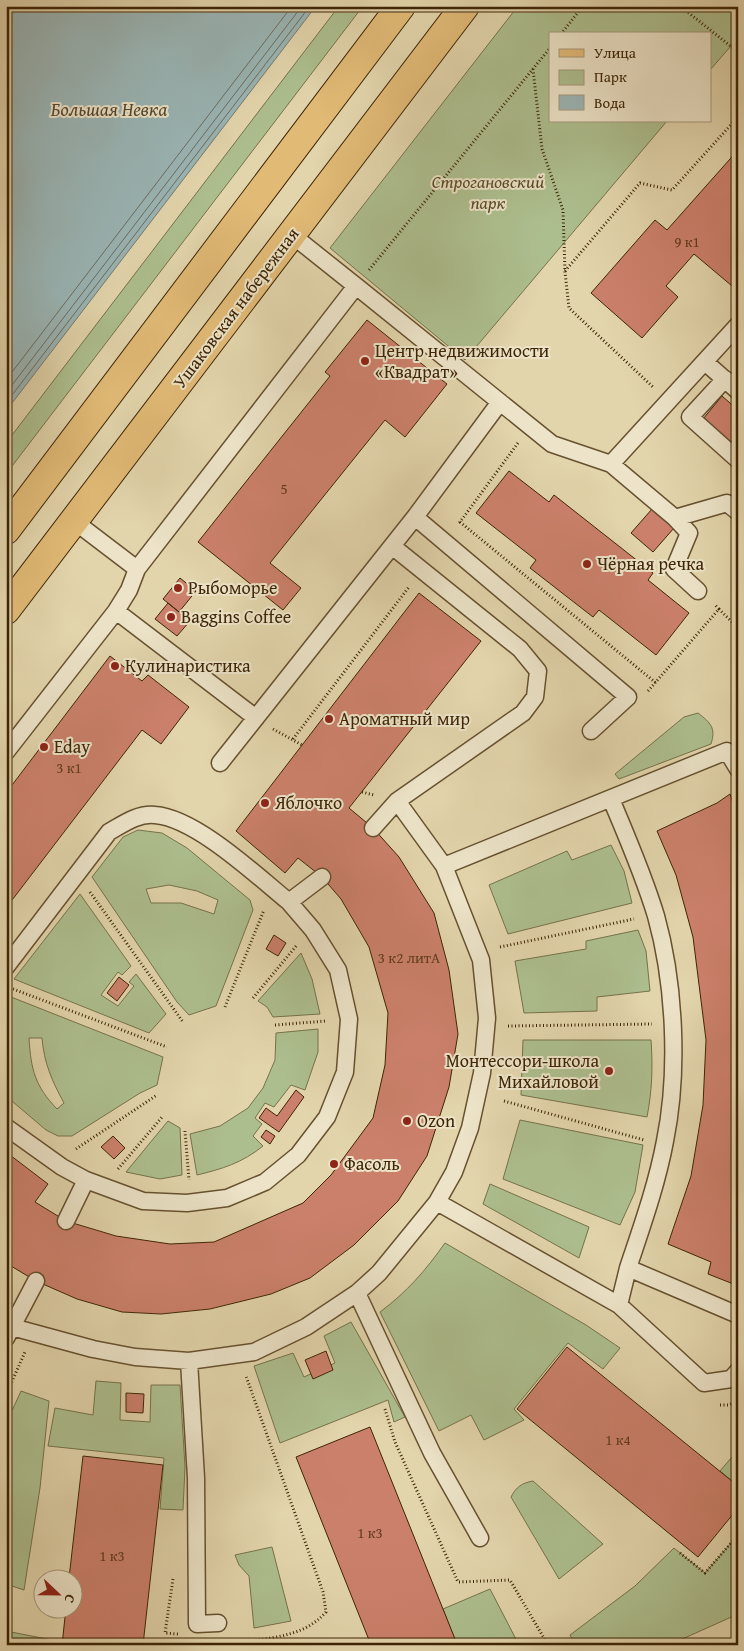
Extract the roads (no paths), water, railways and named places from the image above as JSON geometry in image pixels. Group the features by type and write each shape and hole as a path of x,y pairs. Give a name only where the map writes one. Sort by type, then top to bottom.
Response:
{"main road":[{"path":"6,530 401,6"},
{"name":"Ушаковская набережная","path":"6,610 465,6"}],"lane":[{"path":"292,235 552,444 611,464 675,518 689,533 674,569 698,591"},
{"path":"6,752 116,610 129,590 137,569 356,286"},
{"path":"611,464 738,324"},
{"path":"705,362 738,391"},
{"path":"725,380 690,417 738,460"},
{"path":"220,763 415,517 500,402"},
{"path":"675,518 728,503 738,512"},
{"path":"415,517 628,697 590,732"},
{"path":"74,521 137,569"},
{"path":"372,828 397,801 523,713 535,697 538,671 520,649 392,546"},
{"path":"116,610 256,718"},
{"path":"444,866 726,751 738,769"},
{"path":"611,799 656,916 667,965 672,1026 672,1080 666,1140 652,1195 628,1268 619,1305"},
{"path":"36,1281 9,1332 135,1357 189,1361 254,1352 306,1328 357,1293 378,1273 437,1202 454,1172 470,1128 482,1073 487,1018 481,960 444,866 397,801"},
{"path":"6,967 109,832 132,818 155,815 181,823 200,832 289,902 313,930 338,970 349,1019 345,1072 327,1117 298,1155 265,1182 227,1198 187,1203 143,1201 86,1180 62,1167 6,1128"},
{"path":"289,902 322,878"},
{"path":"66,1221 86,1180"},
{"path":"437,1202 619,1305 704,1383 731,1379 738,1371"},
{"path":"628,1268 738,1315"},
{"path":"357,1293 432,1453 480,1538"},
{"path":"189,1361 196,1478 197,1624 218,1623"}],"water":[{"name":"Большая Невка","path":"6,6 316,6 6,411"}],"place":[{"name":"Центр недвижимости «Квадрат»","path":"365,361"},
{"name":"Чёрная речка","path":"587,564"},
{"name":"Рыбоморье","path":"178,588"},
{"name":"Baggins Coffee","path":"171,617"},
{"name":"Кулинаристика","path":"115,666"},
{"name":"Ароматный мир","path":"329,719"},
{"name":"Eday","path":"44,747"},
{"name":"Яблочко","path":"265,803"},
{"name":"Монтессори-школа Михайловой","path":"609,1071"},
{"name":"Ozon","path":"407,1121"},
{"name":"Фасоль","path":"334,1164"}],"park label":[{"name":"Строгановский парк","path":"488,192"}]}
